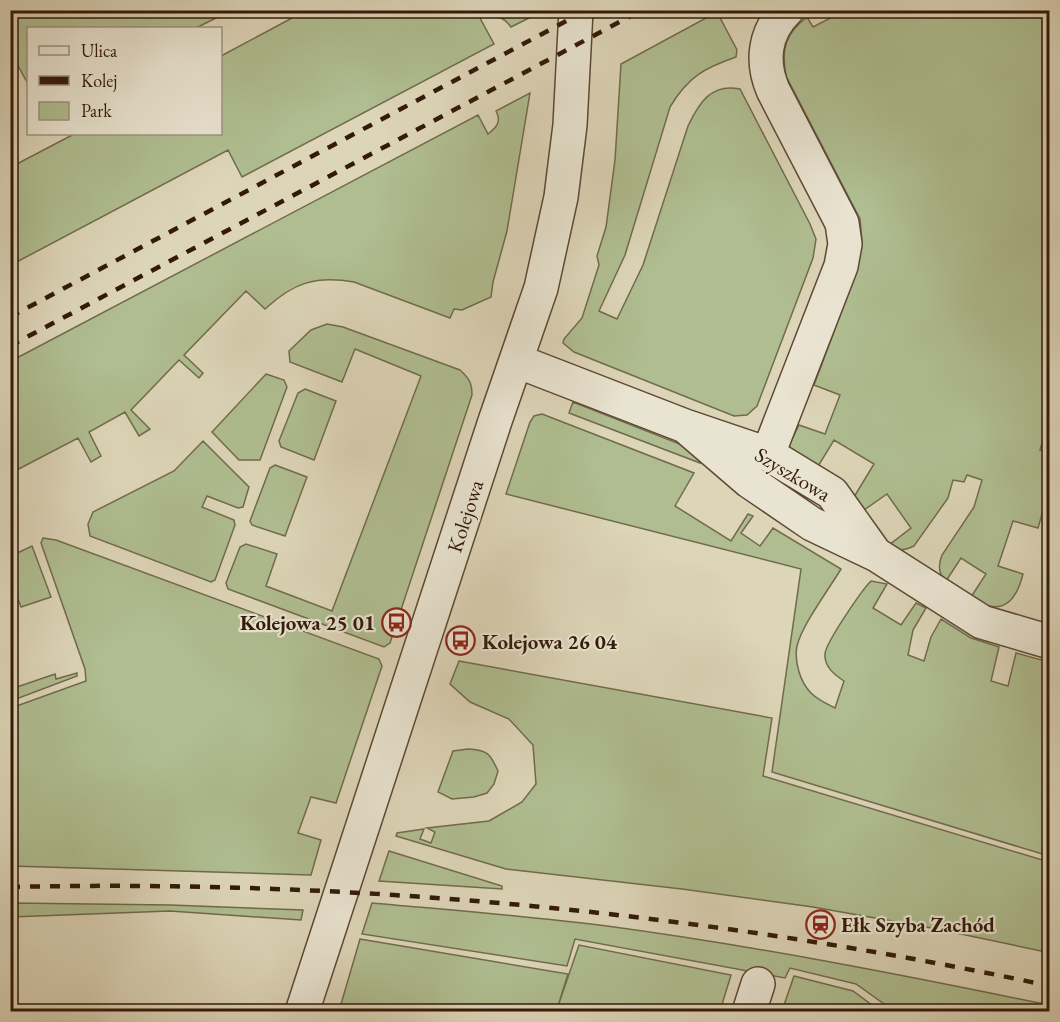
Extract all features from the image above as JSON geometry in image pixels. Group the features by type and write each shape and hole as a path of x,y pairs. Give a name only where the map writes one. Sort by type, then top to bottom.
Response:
{"street":[{"name":"Kolejowa","path":"302,1011 495,421 541,288 561,197 570,125 576,10"},
{"path":"768,454 841,266 845,244 842,223 773,90 765,68 769,36 775,24 787,10"},
{"name":"Szyszkowa","path":"517,361 685,426 768,454 832,493 877,555"},
{"name":"Szyszkowa","path":"685,426 749,481 812,524 877,555 982,622 1050,642"}],"green space":[{"path":"11,10 230,11 198,27 27,27 27,82 11,53"},
{"path":"305,11 533,11 533,16 511,27 497,16 489,15 480,18 494,44 242,177 228,150 11,265 11,167 72,135 222,135 222,55"},
{"path":"844,11 1049,11 1050,434 1045,433 1040,450 1049,454 1049,490 1038,528 1013,521 998,566 1023,574 1012,598 996,607 971,597 986,574 961,558 946,581 939,569 942,555 974,507 982,480 967,475 964,482 953,480 948,498 914,546 898,549 889,545 911,528 887,494 864,510 854,497 874,464 834,440 817,468 791,450 789,445 799,425 825,434 840,395 814,385 858,267 862,242 860,219 786,76 785,50 789,36 807,17 813,27"},
{"path":"717,12 737,50 736,57 715,65 690,81 670,107 625,255 599,311 617,319 643,265 688,126 697,110 714,92 721,89 740,89 816,239 813,258 757,406 747,415 734,416 574,352 563,343 582,318 599,265 597,256 606,227 615,160 621,64"},
{"path":"530,93 507,231 491,297 462,310 454,309 450,318 354,282 340,280 317,281 295,287 265,309 246,291 184,355 203,373 199,378 179,360 131,410 150,429 139,436 125,412 89,432 101,456 91,462 78,438 11,473 11,361 478,115 488,134 497,124 496,111"},
{"path":"327,324 343,327 460,370 471,384 472,395 390,643 384,647 228,589 226,583 240,547 246,544 277,554 266,586 332,611 421,376 355,349 342,382 290,362 289,351 311,330"},
{"path":"266,374 284,380 287,387 260,460 239,460 212,432"},
{"path":"305,389 336,401 314,460 281,447 279,441 298,393"},
{"path":"573,402 695,450 700,463 569,413"},
{"path":"542,414 694,473 675,506 731,541 748,514 753,516 741,533 760,546 773,528 841,569 804,628 796,652 799,671 807,688 817,698 835,708 844,681 828,667 825,654 838,628 871,581 887,584 873,608 901,625 916,603 926,608 913,630 908,655 924,661 931,637 941,619 971,638 999,647 991,681 1008,686 1016,653 1049,662 1049,856 772,772 801,569 506,494 530,422 534,416"},
{"path":"203,441 249,487 243,507 238,508 207,496 202,507 234,520 235,525 215,580 211,582 90,536 88,524 93,512 174,471"},
{"path":"275,465 307,477 285,536 252,525 250,521 270,468"},
{"path":"43,538 56,540 379,659 382,666 336,803 311,797 298,833 321,840 311,875 11,866 11,708 86,681 85,669 41,543"},
{"path":"32,546 51,597 21,607 11,581 11,556"},
{"path":"459,661 772,718 763,776 1049,862 1049,957 1045,956 1046,952 937,929 813,907 506,869 396,836 397,833 424,829 420,839 431,843 435,832 427,828 489,821 522,802 536,784 533,745 509,719 470,702 450,684"},
{"path":"77,673 77,676 11,701 11,689 55,674 56,679"},
{"path":"480,750 493,760 498,771 494,784 487,793 452,799 438,792 453,751"},
{"path":"389,851 502,886 502,889 379,881"},
{"path":"11,903 170,905 303,910 301,920 170,911 11,917"},
{"path":"372,903 578,922 663,934 884,972 1049,1005 1049,1011 894,1011 856,984 790,968 785,978 575,939 567,966 362,934"},
{"path":"360,939 568,974 557,1009 579,945 731,975 720,1011 339,1011"},
{"path":"794,976 853,991 880,1011 782,1011"}],"railway":[{"path":"10,317 587,10"},
{"path":"10,346 642,10"},
{"path":"10,887 141,886 272,889 533,906 663,920 793,939 922,960 1050,986"}],"place":[{"name":"Kolejowa 25 01","path":"396,622"},
{"name":"Kolejowa 26 04","path":"461,641"},
{"name":"Ełk Szyba Zachód","path":"820,924"}]}
